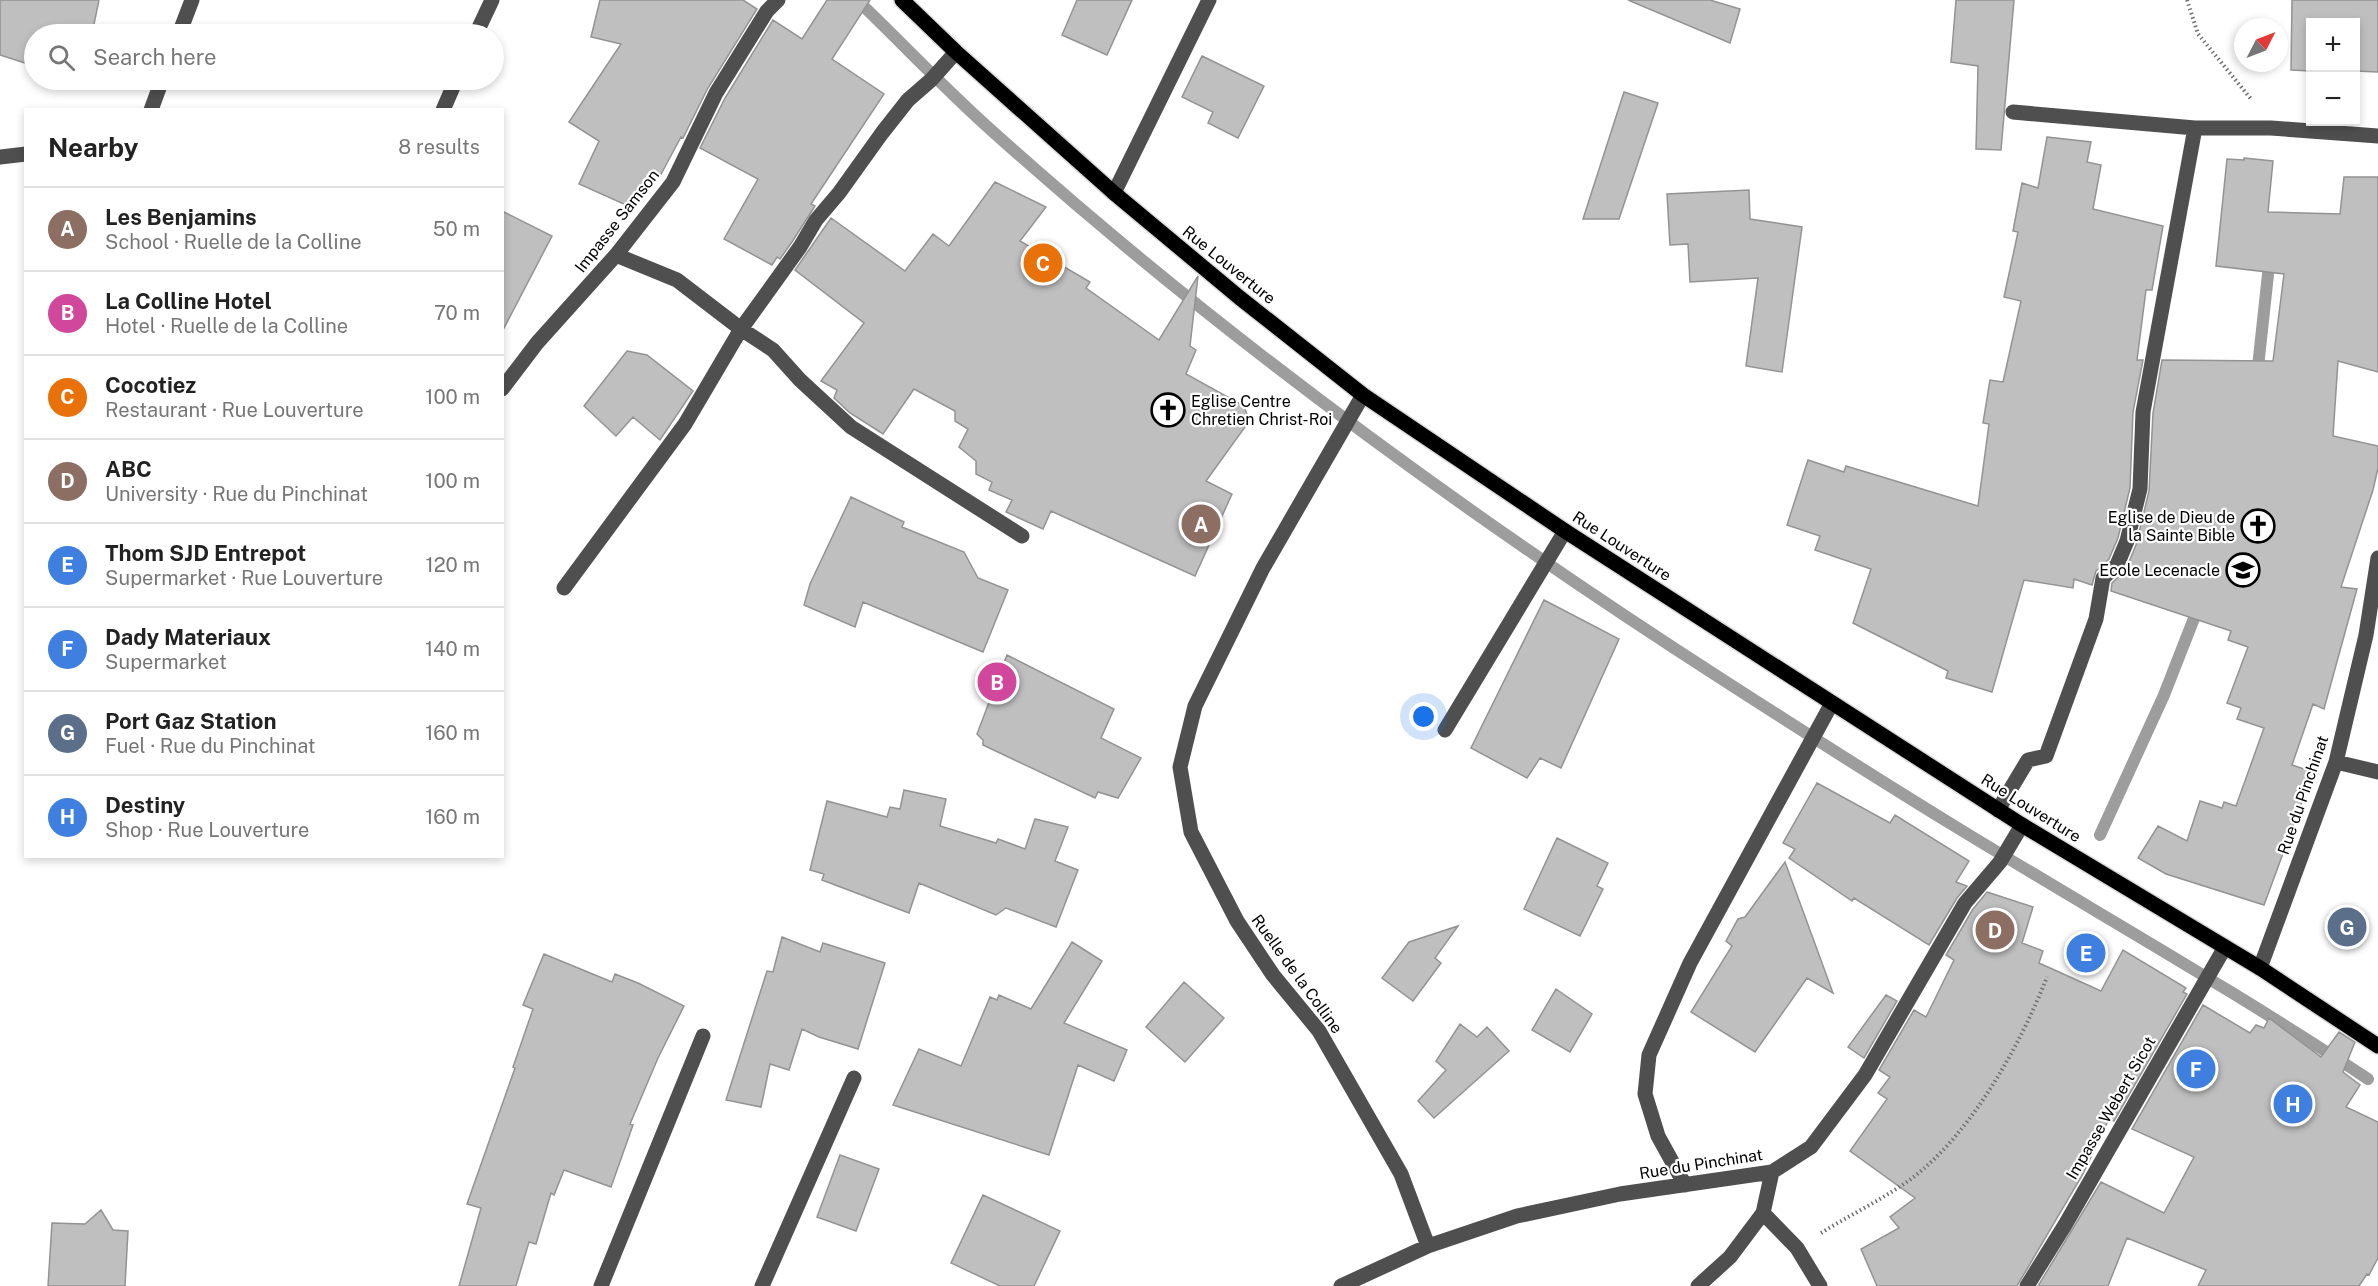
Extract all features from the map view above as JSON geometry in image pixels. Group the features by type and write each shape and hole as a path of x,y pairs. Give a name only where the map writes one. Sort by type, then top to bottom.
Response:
{"main road":[{"name":"Rue Louverture","path":"902,0 956,52 1114,193 1240,298 1363,394 1564,531 1998,810 2260,968 2378,1046"}],"street":[{"path":"183,24 192,0"},
{"path":"481,24 492,0"},
{"name":"Impasse Samson","path":"504,386 537,343 616,255 673,182 716,93 767,11 778,0"},
{"path":"1114,193 1209,0"},
{"path":"564,588 685,424 741,329 800,247 816,220 839,193 908,100 956,52"},
{"path":"152,108 158,90"},
{"path":"444,108 452,90"},
{"path":"2013,112 2195,128 2271,128 2378,136"},
{"path":"1998,810 2028,760 2046,756 2096,619 2103,578 2117,565 2127,541 2140,489 2144,412 2195,128"},
{"path":"0,157 24,154"},
{"path":"616,255 677,280 741,329 773,350 800,380 851,427 1022,536"},
{"name":"Ruelle de la Colline","path":"1363,394 1263,568 1195,706 1180,767 1191,832 1237,921 1273,975 1319,1031 1401,1174 1428,1246"},
{"path":"1445,730 1564,531"},
{"name":"Rue du Pinchinat","path":"2260,968 2336,762 2366,635 2378,558"},
{"path":"1685,1185 1658,1136 1645,1094 1649,1055 1690,963 1832,703"},
{"path":"2336,762 2378,772"},
{"name":"Rue du Pinchinat","path":"1341,1286 1428,1246 1517,1216 1620,1194 1772,1172 1811,1147 1865,1075 1965,903 2003,857 2022,825"},
{"name":"Impasse Webert Sicot","path":"2027,1286 2224,947"},
{"path":"601,1286 703,1036"},
{"path":"762,1286 854,1078"},
{"path":"1698,1286 1730,1257 1763,1213 1772,1172"},
{"path":"1763,1213 1797,1248 1820,1286"}],"path":[{"path":"2187,0 2198,34 2247,95 2265,110 2271,128"},
{"path":"1797,1248 1911,1178 1961,1131 2031,1018 2047,977"}],"building":[{"path":"0,0 99,0 94,24 24,24 24,63 0,55"},
{"path":"600,0 743,0 757,9 708,88 683,138 681,137 659,178 651,173 635,209 579,184 599,141 569,122 621,44 591,37"},
{"path":"827,0 870,0 832,59 884,94 811,204 815,206 792,242 780,259 777,257 772,265 724,239 758,179 700,148 725,98 773,20 802,39"},
{"path":"1077,0 1132,0 1107,55 1062,35"},
{"path":"1628,0 1710,0 1740,9 1730,43"},
{"path":"1956,0 2014,0 2001,150 1976,149 1978,66 1951,62"},
{"path":"2292,0 2378,0 2378,72 2360,71 2360,18 2306,18 2306,71 2291,70"},
{"path":"1202,56 1264,86 1238,138 1208,123 1213,112 1182,97"},
{"path":"1624,92 1658,103 1619,219 1583,219"},
{"path":"2047,137 2091,142 2087,162 2101,165 2093,209 2163,226 2152,290 2146,290 2137,360 2143,360 2133,412 2130,488 2118,538 2109,559 2096,571 2092,585 2074,579 2073,588 2024,580 1992,692 1946,678 1948,671 1853,623 1871,569 1815,550 1820,536 1787,525 1808,460 1844,472 1846,466 1978,506 1989,424 1983,423 1990,380 2003,382 2021,301 2004,297 2018,232 2013,231 2022,183 2038,188"},
{"path":"2244,158 2273,161 2268,212 2340,214 2344,177 2378,177 2378,372 2338,361 2333,436 2378,446 2378,468 2341,587 2357,589 2324,709 2313,704 2292,765 2313,772 2264,905 2166,874 2138,858 2158,826 2187,841 2200,801 2222,808 2224,802 2236,806 2264,728 2237,719 2241,708 2227,703 2248,647 2228,640 2231,631 2111,591 2112,583 2126,569 2136,545 2149,491 2153,413 2162,360 2273,361 2284,274 2216,266 2227,159 2244,160"},
{"path":"995,182 1046,207 1020,241 1090,282 1086,288 1159,340 1198,276 1190,346 1196,350 1186,374 1244,406 1248,417 1245,427 1206,481 1232,494 1195,576 1051,511 1043,529 1006,512 1012,500 989,490 992,482 976,474 976,461 959,447 968,429 955,421 955,411 914,389 883,434 850,413 834,398 837,390 821,381 864,323 795,270 831,218 905,271 933,234 949,246"},
{"path":"1749,190 1750,219 1802,227 1782,372 1746,366 1758,278 1690,282 1688,244 1670,245 1667,194"},
{"path":"504,212 552,236 504,328"},
{"path":"627,351 647,355 693,391 660,440 633,417 616,436 584,406"},
{"path":"851,497 904,522 902,527 964,552 978,578 1008,590 983,652 863,602 855,627 804,605 810,584"},
{"path":"1544,600 1619,639 1561,768 1540,758 1527,778 1471,748"},
{"path":"1007,655 1114,709 1101,738 1141,758 1118,798 1098,792 1095,798 983,745 983,740 977,734"},
{"path":"1817,783 1890,823 1895,815 1969,861 1956,882 1967,886 1957,898 1929,945 1854,898 1852,901 1789,858 1795,849 1783,843"},
{"path":"904,790 946,799 940,826 996,843 998,839 1025,849 1035,819 1068,827 1055,861 1078,870 1056,927 1006,908 996,915 919,883 909,913 822,880 824,874 810,870 827,801 887,817 890,807 900,809"},
{"path":"1557,838 1608,863 1597,886 1603,889 1580,936 1524,909"},
{"path":"1785,862 1833,993 1807,978 1755,1052 1691,1012 1732,946 1726,941 1738,919 1745,917"},
{"path":"1987,892 2033,907 2022,943 2043,951 2039,963 2101,991 2123,950 2186,988 2183,992 2187,994 2114,1121 2109,1119 2083,1174 2017,1286 1877,1286 1861,1249 1899,1228 1890,1217 1915,1198 1850,1151 1887,1099 1878,1093 1890,1077 1879,1070 1914,1010 1926,1017 1954,960 1946,955 1973,909"},
{"path":"1458,926 1435,958 1441,963 1413,1001 1382,978 1409,942"},
{"path":"782,937 820,952 823,943 885,963 858,1049 819,1037 802,1029 789,1070 770,1064 761,1107 726,1100 767,971 773,972"},
{"path":"1072,942 1102,961 1064,1023 1127,1050 1114,1081 1078,1065 1049,1155 893,1105 919,1049 961,1066 990,997 997,1000 999,995 1031,1009"},
{"path":"544,954 612,982 615,974 684,1006 658,1058 630,1124 633,1125 611,1187 564,1170 554,1195 551,1193 536,1244 529,1242 516,1286 459,1286 481,1208 467,1204 515,1068 513,1067 533,1009 523,1005"},
{"path":"1184,982 1224,1018 1185,1062 1146,1027"},
{"path":"1556,989 1592,1014 1570,1052 1532,1030"},
{"path":"1886,995 1897,1001 1864,1058 1848,1047"},
{"path":"2203,1005 2250,1033 2256,1025 2264,1028 2269,1018 2321,1057 2339,1032 2355,1042 2343,1072 2360,1085 2346,1107 2378,1122 2378,1258 2369,1275 2367,1274 2359,1286 2198,1286 2206,1270 2127,1238 2108,1286 2038,1286 2101,1182 2164,1213 2194,1157 2132,1129"},
{"path":"1460,1024 1477,1037 1487,1027 1509,1051 1434,1118 1418,1101 1446,1070 1436,1061"},
{"path":"840,1155 879,1169 856,1231 817,1217"},
{"path":"983,1195 1060,1231 1034,1286 1000,1286 951,1263"},
{"path":"101,1210 113,1230 128,1231 125,1286 48,1286 52,1223 85,1224"}],"waterway":[{"path":"857,0 974,114 1167,281 1350,423 1444,491 1634,622 1817,740 2368,1079"},
{"path":"2257,376 2270,256"},
{"path":"2100,835 2164,695 2200,603"}],"place":[{"name":"Cocotiez","path":"1043,263"},
{"name":"Eglise Centre Chretien Christ-Roi","path":"1168,410"},
{"name":"Les Benjamins","path":"1201,524"},
{"name":"Eglise de Dieu de la Sainte Bible","path":"2258,526"},
{"name":"Ecole Lecenacle","path":"2243,570"},
{"name":"La Colline Hotel","path":"997,682"},
{"name":"Port Gaz Station","path":"2347,927"},
{"name":"ABC","path":"1995,930"},
{"name":"Thom SJD Entrepot","path":"2086,953"},
{"name":"Dady Materiaux","path":"2196,1069"},
{"name":"Destiny","path":"2293,1104"}]}
